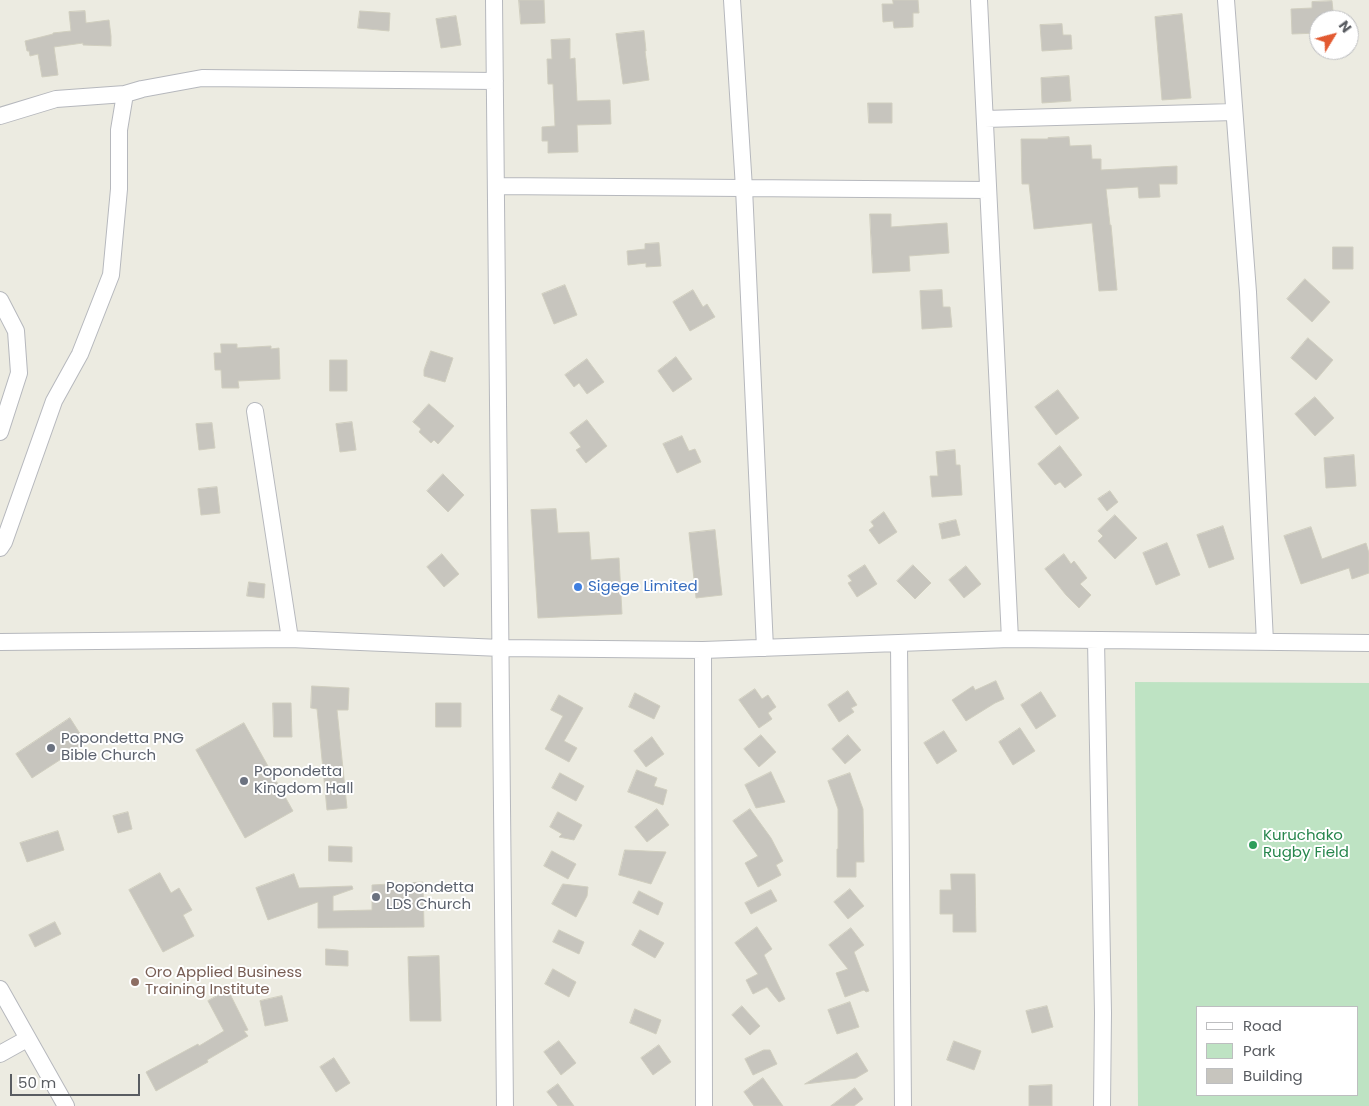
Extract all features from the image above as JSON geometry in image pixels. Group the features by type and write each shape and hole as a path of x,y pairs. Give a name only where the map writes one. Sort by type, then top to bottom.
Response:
{"street":[{"path":"494,0 505,1106"},
{"path":"732,0 744,188 765,648"},
{"path":"979,0 1010,639"},
{"path":"1226,0 1248,292 1265,642"},
{"path":"0,116 56,99 125,94 202,78 495,81"},
{"path":"0,548 4,542 54,401 80,354 110,275 119,189 119,130 125,94"},
{"path":"985,119 1234,112"},
{"path":"496,186 988,190"},
{"path":"0,300 16,331 19,373 0,432"},
{"path":"255,411 290,639"},
{"path":"0,642 290,639 501,648 703,650 1010,639 1369,643"},
{"path":"1096,640 1103,1013 1102,1106"},
{"path":"899,644 902,1106"},
{"path":"703,650 704,1106"},
{"path":"0,989 66,1106"},
{"path":"0,1054 27,1038"}],"green space":[{"name":"Kuruchako Rugby Field","path":"1135,682 1369,683 1369,1106 1138,1106"}],"building":[{"path":"519,0 544,0 545,23 521,24"},
{"path":"893,0 918,0 919,13 913,13 913,27 894,28 893,21 883,22 882,4 893,4"},
{"path":"1332,1 1333,10 1309,10 1309,33 1292,34 1291,9 1312,8 1312,2"},
{"path":"85,11 86,23 109,20 111,46 83,45 83,43 54,47 58,75 42,77 38,54 30,56 25,41 53,33 71,31 69,12"},
{"path":"360,11 390,13 389,31 358,28"},
{"path":"1182,14 1191,98 1162,100 1155,17"},
{"path":"456,16 461,45 441,48 436,19"},
{"path":"1062,24 1063,35 1071,35 1072,49 1042,51 1040,25"},
{"path":"644,31 649,80 623,84 616,34"},
{"path":"570,39 570,59 575,58 577,101 610,100 611,124 577,125 578,152 548,153 548,141 542,141 542,127 555,126 553,84 548,84 547,59 552,59 551,40"},
{"path":"1069,76 1071,101 1042,103 1041,78"},
{"path":"868,103 892,103 892,123 869,123"},
{"path":"1069,137 1070,146 1091,145 1092,159 1101,159 1101,170 1177,166 1177,184 1159,184 1160,197 1139,198 1138,187 1106,189 1117,290 1099,291 1092,223 1034,229 1029,184 1022,184 1021,139"},
{"path":"870,214 891,214 891,227 947,223 949,253 909,256 910,271 873,273"},
{"path":"659,243 661,266 646,267 646,263 628,265 627,251 645,249 645,244"},
{"path":"1333,247 1353,247 1353,269 1333,269"},
{"path":"1305,279 1330,302 1312,322 1287,299"},
{"path":"565,285 577,315 554,324 542,294"},
{"path":"693,290 703,307 707,304 715,317 690,331 673,302"},
{"path":"942,290 943,307 950,307 952,327 922,329 920,291"},
{"path":"1308,338 1333,360 1316,380 1291,358"},
{"path":"221,344 237,344 237,348 271,346 271,349 279,348 280,379 238,381 239,388 222,388 221,370 215,370 214,353 221,353"},
{"path":"431,351 453,358 445,382 424,376 424,370"},
{"path":"676,357 692,379 673,392 658,371"},
{"path":"587,359 604,382 587,394 579,383 574,387 565,375"},
{"path":"330,360 347,360 347,391 330,391"},
{"path":"1058,390 1079,418 1056,435 1035,407"},
{"path":"1315,397 1334,418 1315,436 1295,414"},
{"path":"429,404 454,426 438,444 434,440 431,443 419,432 421,429 413,422"},
{"path":"587,420 607,446 586,463 576,450 581,447 570,433"},
{"path":"352,422 356,450 340,452 336,424"},
{"path":"212,423 215,448 199,450 196,424"},
{"path":"682,436 689,451 695,449 701,462 677,473 663,444"},
{"path":"1060,446 1082,475 1065,488 1060,482 1055,485 1038,464"},
{"path":"955,450 956,465 960,465 962,495 932,497 930,476 938,476 936,452"},
{"path":"1354,455 1356,486 1326,488 1324,458"},
{"path":"443,474 464,495 448,512 427,491"},
{"path":"217,487 220,513 201,515 198,489"},
{"path":"1110,491 1118,502 1107,511 1098,499"},
{"name":"Sigege Limited","path":"556,509 558,533 589,532 591,560 619,558 622,614 538,618 531,510"},
{"path":"884,512 897,532 879,544 869,530 874,526 871,522"},
{"path":"1115,515 1137,538 1115,559 1098,541 1103,536 1098,531"},
{"path":"956,520 960,535 942,539 939,524"},
{"path":"1223,526 1234,559 1209,568 1197,535"},
{"path":"1311,527 1322,559 1366,543 1369,553 1369,573 1352,579 1349,568 1301,584 1284,536"},
{"path":"715,530 722,595 696,598 689,533"},
{"path":"1167,543 1180,575 1156,585 1143,553"},
{"path":"442,554 459,574 444,587 427,567"},
{"path":"1064,554 1071,564 1074,561 1087,578 1080,584 1091,595 1079,608 1045,569"},
{"path":"865,565 877,584 857,597 848,583 852,581 848,576"},
{"path":"913,565 931,583 915,599 897,581"},
{"path":"966,566 981,584 964,598 949,580"},
{"path":"249,582 265,584 264,598 247,596"},
{"path":"996,681 1004,699 966,721 952,700 973,686 975,690"},
{"path":"312,686 349,688 348,710 337,710 347,808 327,810 317,709 311,708"},
{"path":"755,689 762,699 768,695 776,707 768,713 772,719 759,728 739,700"},
{"path":"848,691 857,705 851,708 854,712 839,722 828,705"},
{"path":"1041,692 1056,716 1036,729 1021,705"},
{"path":"635,693 660,706 654,719 629,707"},
{"path":"559,695 583,708 564,741 577,748 569,762 545,749 563,716 551,710"},
{"path":"273,703 291,703 292,737 274,737"},
{"path":"436,703 461,703 461,727 436,727"},
{"name":"Popondetta PNG Bible Church","path":"70,718 86,743 32,778 16,754"},
{"name":"Popondetta Kingdom Hall","path":"244,723 293,811 245,838 196,750"},
{"path":"1020,728 1035,751 1013,765 999,742"},
{"path":"944,731 957,751 937,764 924,743"},
{"path":"761,735 776,752 759,767 744,749"},
{"path":"848,735 861,750 845,764 832,749"},
{"path":"652,737 664,754 646,767 634,751"},
{"path":"637,770 657,778 654,786 667,790 663,805 628,792"},
{"path":"771,772 785,802 756,808 745,785"},
{"path":"560,773 584,786 576,801 552,788"},
{"path":"850,773 863,809 864,862 856,862 856,877 837,877 838,809 828,781"},
{"path":"657,809 669,825 647,842 635,827"},
{"path":"750,809 771,838 783,861 776,865 781,875 758,887 745,863 758,856 733,821"},
{"path":"128,812 132,829 118,833 113,816"},
{"path":"558,812 582,825 574,840 559,837 562,834 550,827"},
{"path":"58,831 64,850 27,862 20,843"},
{"path":"329,846 352,847 352,862 329,861"},
{"path":"625,850 666,852 651,884 619,875"},
{"path":"552,851 576,864 568,879 544,866"},
{"path":"160,873 171,893 179,888 192,910 183,915 194,936 163,952 129,890"},
{"path":"294,874 299,888 352,886 353,889 333,896 333,911 372,910 372,885 423,882 424,927 318,928 318,902 268,920 256,888"},
{"path":"951,874 975,874 976,932 953,932 953,914 940,914 940,890 951,890"},
{"path":"563,884 588,887 587,896 576,917 552,904"},
{"path":"850,889 864,906 848,919 834,902"},
{"path":"771,890 777,901 751,914 745,903"},
{"path":"639,891 663,903 658,915 633,903"},
{"path":"55,922 61,934 35,947 29,935"},
{"path":"757,927 772,949 764,955 785,999 779,1002 767,987 753,994 746,980 758,974 735,943"},
{"path":"851,928 864,945 854,952 869,991 866,992 864,990 845,997 836,973 848,969 829,945"},
{"path":"559,930 584,942 579,954 553,942"},
{"path":"640,930 664,943 655,958 632,945"},
{"path":"326,949 348,951 348,966 326,965"},
{"path":"439,956 441,1021 410,1021 408,957"},
{"path":"553,969 576,982 569,997 545,984"},
{"path":"228,990 248,1030 244,1031 248,1036 207,1060 208,1062 156,1091 146,1072 198,1044 199,1046 224,1031 208,1001"},
{"path":"282,996 288,1021 265,1026 260,1001"},
{"path":"850,1002 859,1027 837,1034 828,1010"},
{"path":"742,1006 760,1026 750,1035 732,1015"},
{"path":"1047,1006 1053,1027 1032,1033 1026,1011"},
{"path":"635,1009 661,1020 656,1034 630,1023"},
{"path":"559,1041 576,1063 561,1075 544,1052"},
{"path":"954,1041 981,1051 974,1070 947,1060"},
{"path":"659,1045 671,1062 653,1075 641,1058"},
{"path":"764,1050 770,1050 777,1064 753,1075 745,1059"},
{"path":"857,1053 868,1071 856,1078 805,1084"},
{"path":"334,1058 350,1083 336,1092 320,1067"},
{"path":"763,1078 783,1106 754,1106 744,1092"},
{"path":"558,1084 574,1106 558,1106 547,1092"},
{"path":"1052,1085 1052,1106 1029,1106 1029,1086"},
{"path":"855,1088 863,1099 854,1106 831,1106"}],"place":[{"name":"Sigege Limited","path":"578,587"},
{"name":"Popondetta PNG Bible Church","path":"51,748"},
{"name":"Popondetta Kingdom Hall","path":"244,781"},
{"name":"Kuruchako Rugby Field","path":"1253,845"},
{"name":"Popondetta LDS Church","path":"376,897"},
{"name":"Oro Applied Business Training Institute","path":"135,982"}]}
